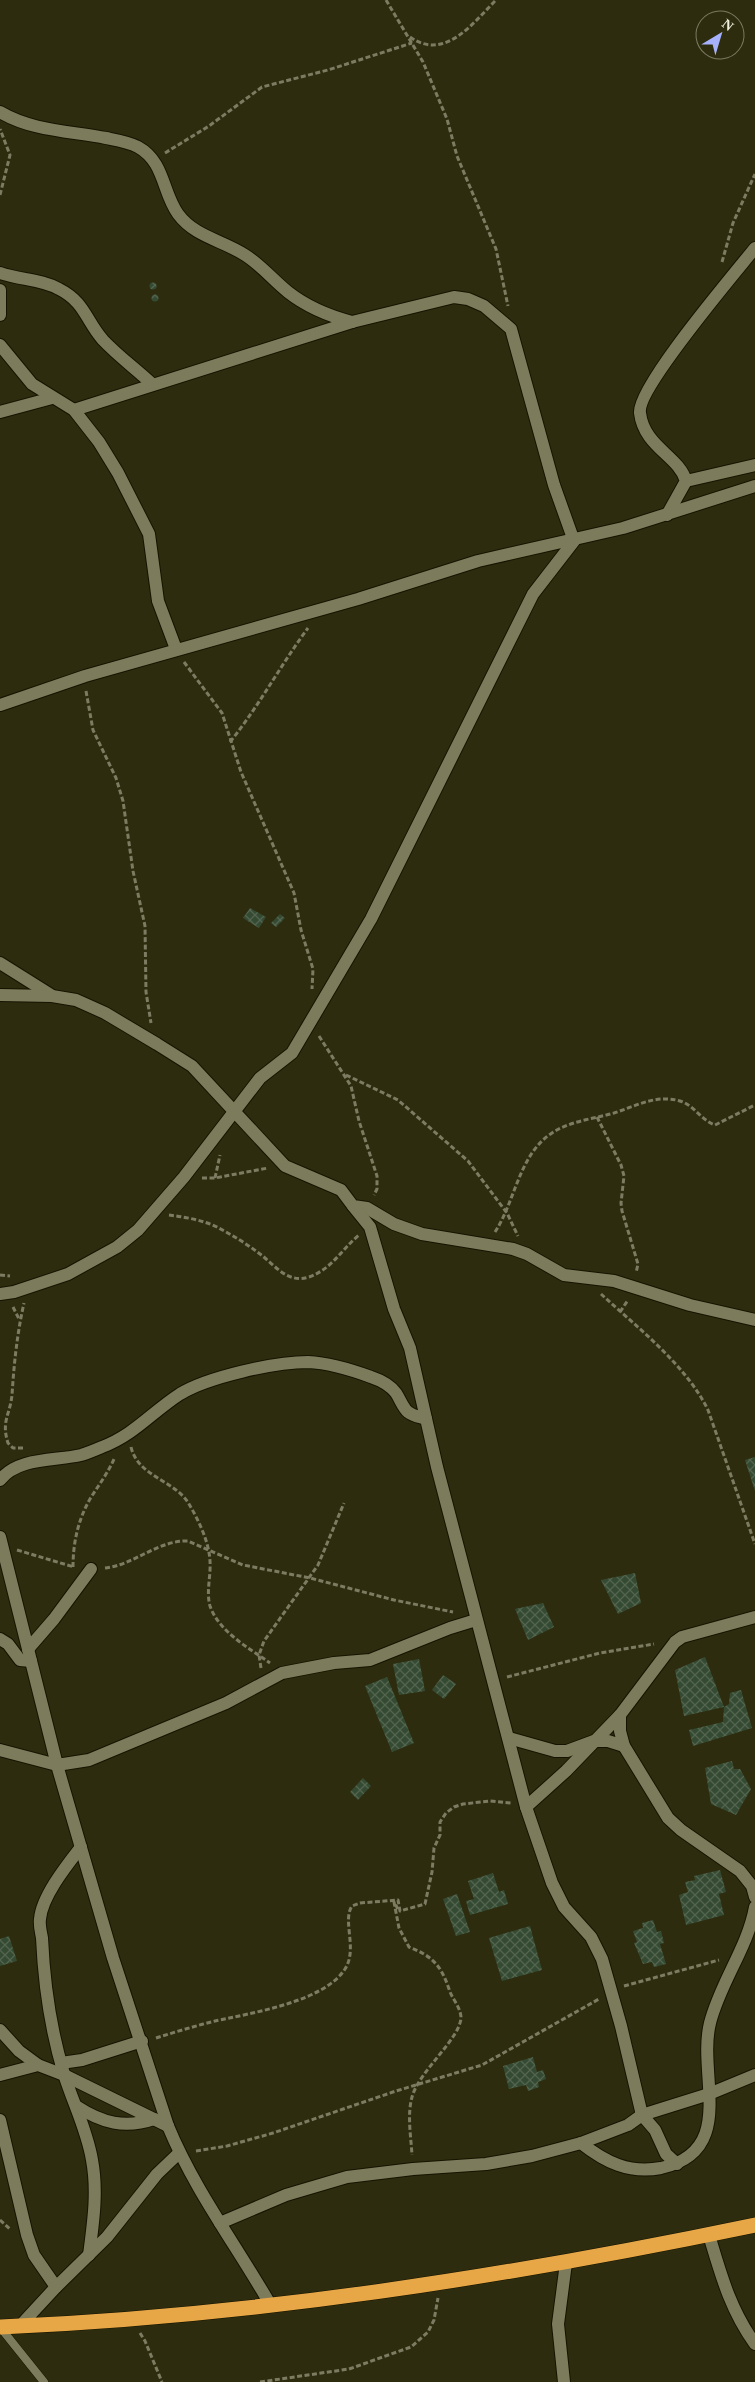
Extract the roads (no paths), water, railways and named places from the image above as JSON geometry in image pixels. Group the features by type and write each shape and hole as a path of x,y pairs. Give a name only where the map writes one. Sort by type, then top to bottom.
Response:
{"highway":[{"path":"0,2327 130,2321 440,2284 566,2263 755,2225"}],"street":[{"path":"0,112 22,123 100,137 137,146 154,159 170,201 188,225 201,234 254,260 302,302 320,312 352,322"},
{"path":"667,515 684,488 686,481 678,467 660,452 648,435 639,412 641,399 677,347 755,248"},
{"path":"0,274 48,283 74,299 84,308 89,321 103,340 152,384"},
{"path":"0,290 0,315"},
{"path":"74,410 152,384 252,356 352,322 454,297 468,299 484,306 511,329 554,485 574,541"},
{"path":"0,345 32,384 74,410 99,442 118,473 149,534 158,601 176,649"},
{"path":"0,412 52,398"},
{"path":"686,481 755,465"},
{"path":"0,705 85,676 321,610 478,561 574,541 667,515 755,486"},
{"path":"0,1294 27,1288 68,1274 98,1259 138,1230 184,1177 260,1078 292,1053 312,1016 371,919 533,594 574,541"},
{"path":"0,963 52,996"},
{"path":"0,995 52,996 76,1000 104,1013 157,1044 192,1066 253,1130 276,1158 293,1171 341,1190 370,1227 394,1309 410,1348 491,1680 509,1738 526,1807 552,1883 564,1907 591,1938 602,1959 642,2115 656,2130 666,2154 677,2164"},
{"path":"353,1206 367,1208 394,1224 422,1234 513,1249 527,1254 564,1274 600,1278 632,1286 690,1306 755,1320"},
{"path":"0,1480 6,1472 32,1462 82,1455 131,1434 166,1404 182,1393 208,1381 279,1365 309,1362 344,1368 386,1384 395,1391 408,1412 426,1419"},
{"path":"1,1541 57,1765 113,1958 142,2041 168,2126 179,2153 270,2304"},
{"path":"0,1639 8,1644 20,1660 29,1655 91,1569"},
{"path":"526,1807 566,1771 620,1716 675,1642 682,1637 755,1617"},
{"path":"0,1750 57,1765 89,1760 226,1704 282,1673 334,1663 370,1660 476,1619"},
{"path":"620,1716 620,1731 624,1746 668,1818 681,1830 740,1871 752,1886 755,1897"},
{"path":"509,1738 555,1751 567,1751 594,1741 608,1741 624,1746"},
{"path":"81,1847 44,1903 40,1919 43,1963 63,2069 87,2136 96,2188 89,2255"},
{"path":"581,2143 597,2156 620,2167 659,2168 677,2164 690,2156 707,2131 711,2115 707,2058 709,2024 718,1997 755,1913"},
{"path":"0,2030 19,2051 38,2065"},
{"path":"63,2069 82,2060 142,2041"},
{"path":"0,2075 38,2065 63,2069 168,2126"},
{"path":"220,2223 254,2207 314,2186 347,2177 413,2169 486,2164 532,2156 581,2143 628,2125 642,2115 709,2094 755,2075"},
{"path":"76,2106 96,2118 111,2123 126,2125 154,2119"},
{"path":"0,2120 27,2235 34,2255 56,2286"},
{"path":"19,2327 56,2286 107,2237 157,2174 179,2153"},
{"path":"709,2235 728,2299 740,2324 755,2344"},
{"path":"564,2382 558,2324 566,2263"}],"lane":[{"path":"0,2327 44,2382"}]}
